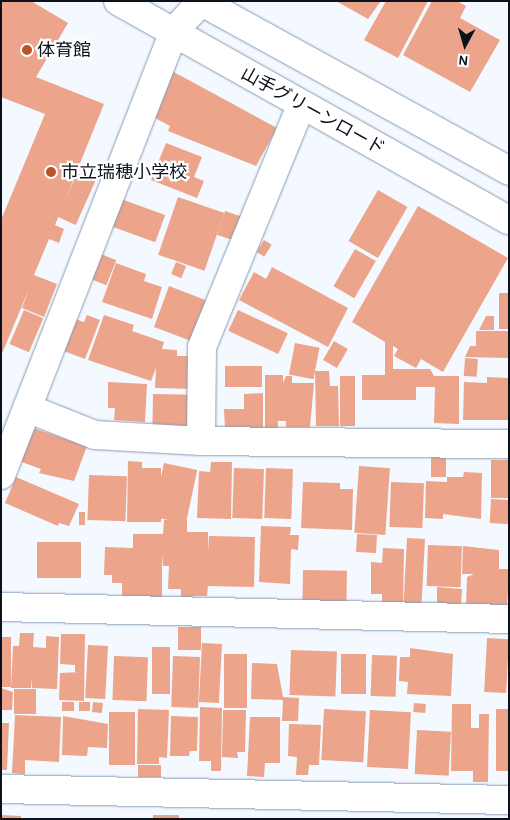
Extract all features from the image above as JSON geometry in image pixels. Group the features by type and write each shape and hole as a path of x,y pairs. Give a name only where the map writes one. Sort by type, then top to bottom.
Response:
{"street":[{"name":"山手グリーンロード","path":"118,1 174,31 301,106 509,220"},
{"path":"1,475 174,31 201,2 509,171"},
{"path":"201,441 202,347 301,106"},
{"path":"27,408 95,435 201,441 509,444"},
{"path":"1,607 509,619"},
{"path":"1,789 509,800"}],"building":[{"path":"1,1 31,1 68,23 36,77 104,104 55,225 64,229 59,243 49,239 34,275 57,284 44,317 22,308 29,289 1,356 1,220 45,114 1,97"},
{"path":"336,1 381,1 368,19"},
{"path":"386,1 428,1 398,58 364,40"},
{"path":"432,1 457,1 466,6 460,18 500,40 470,92 403,55"},
{"path":"172,71 277,128 256,166 168,131 170,126 153,117"},
{"path":"166,143 202,157 194,177 204,181 197,198 151,180"},
{"path":"77,173 95,181 76,225 57,217"},
{"path":"378,190 407,207 378,258 348,241"},
{"path":"178,197 224,213 204,271 158,255"},
{"path":"121,199 165,215 155,242 111,226"},
{"path":"418,206 508,258 443,372 421,359 416,368 394,356 398,349 393,346 393,369 430,369 434,376 459,376 459,424 434,423 435,387 416,387 416,400 362,400 362,375 385,375 385,342 352,322"},
{"path":"225,211 245,218 237,241 217,235"},
{"path":"264,240 272,245 264,257 257,252"},
{"path":"355,249 376,261 354,298 334,286"},
{"path":"96,252 116,260 106,285 86,277"},
{"path":"176,262 186,266 181,278 171,274"},
{"path":"116,263 146,274 144,281 162,287 152,319 102,302"},
{"path":"272,267 348,308 328,347 239,300 254,272 266,279"},
{"path":"169,286 213,303 191,341 154,327"},
{"path":"499,293 509,293 509,329 499,329"},
{"path":"24,310 43,318 29,352 10,344"},
{"path":"238,310 288,333 278,354 228,331"},
{"path":"87,315 100,320 85,359 61,350 72,318 84,322"},
{"path":"104,315 134,325 132,331 164,342 162,349 177,350 177,356 198,356 195,389 155,388 156,368 151,381 88,360"},
{"path":"486,316 494,316 494,330 479,330"},
{"path":"476,331 509,331 509,358 465,357 470,346 476,346"},
{"path":"334,341 348,349 337,368 323,360"},
{"path":"295,343 320,348 313,379 289,374"},
{"path":"465,358 478,359 477,377 464,376"},
{"path":"225,366 262,366 262,387 225,387"},
{"path":"315,371 329,371 330,386 338,386 339,426 316,426"},
{"path":"265,375 283,375 283,383 286,376 292,376 292,383 314,383 310,427 286,427 286,421 278,421 278,429 265,429"},
{"path":"340,376 355,376 355,426 340,426"},
{"path":"487,377 509,378 508,420 463,420 464,382 487,383"},
{"path":"108,382 147,384 145,422 114,420 115,408 108,408"},
{"path":"263,393 263,429 225,429 224,409 244,409 244,394"},
{"path":"153,394 196,395 195,428 152,427"},
{"path":"30,427 87,446 74,481 39,473 41,469 19,461"},
{"path":"431,454 446,454 446,477 431,477"},
{"path":"491,460 509,460 509,498 491,498"},
{"path":"128,461 142,462 142,468 161,468 161,522 127,522"},
{"path":"211,462 232,462 231,519 197,518 199,471 210,472"},
{"path":"164,463 197,470 186,524 153,517"},
{"path":"359,466 390,468 385,535 354,533"},
{"path":"234,468 264,469 262,519 232,518"},
{"path":"266,468 293,469 291,519 264,518"},
{"path":"464,472 482,473 481,519 443,514 443,519 425,518 426,481 447,482 447,477 463,477"},
{"path":"89,475 127,476 125,521 87,520"},
{"path":"16,477 79,504 69,526 59,523 58,526 5,503"},
{"path":"303,482 340,483 340,489 353,489 352,530 301,528"},
{"path":"391,482 424,483 422,528 389,527"},
{"path":"491,499 509,500 508,524 490,523"},
{"path":"79,512 85,512 85,525 79,525"},
{"path":"164,520 187,520 187,532 208,532 208,552 209,536 255,537 254,587 208,586 207,596 192,596 192,603 181,603 181,589 168,589 169,566 163,566 162,554 162,597 122,596 122,583 112,583 112,575 104,575 105,547 133,548 133,534 163,534"},
{"path":"261,526 291,527 290,535 299,535 298,550 291,549 290,584 259,582"},
{"path":"357,534 377,535 376,553 356,552"},
{"path":"407,538 425,539 422,604 404,603"},
{"path":"37,542 81,542 81,578 37,578"},
{"path":"428,545 462,546 461,587 427,586"},
{"path":"463,546 499,550 499,569 509,569 507,608 466,607 467,577 474,574 462,574"},
{"path":"383,548 404,549 403,609 382,609 382,594 371,594 371,562 382,563"},
{"path":"303,570 347,571 346,606 302,605"},
{"path":"437,587 462,589 461,605 437,605"},
{"path":"178,627 201,627 201,650 178,650"},
{"path":"20,633 34,633 33,647 46,648 46,636 59,637 57,689 32,688 31,678 31,688 11,688 13,646 19,646"},
{"path":"61,634 85,634 84,701 59,700 60,673 81,672 75,672 75,665 60,664"},
{"path":"1,637 11,637 11,687 1,687"},
{"path":"487,638 509,639 506,693 484,692"},
{"path":"202,643 222,644 219,703 199,702"},
{"path":"88,645 108,646 105,699 85,698"},
{"path":"152,647 170,647 170,694 152,694"},
{"path":"410,648 453,654 451,696 407,694 408,682 399,681 400,657 410,657"},
{"path":"291,650 337,652 335,697 289,695"},
{"path":"224,654 247,654 247,708 224,708"},
{"path":"341,654 366,654 366,694 341,694"},
{"path":"372,655 397,656 396,697 371,696"},
{"path":"114,656 148,657 146,701 112,700"},
{"path":"173,656 200,657 198,708 171,707"},
{"path":"252,663 277,664 283,697 299,698 298,721 282,721 283,700 251,699"},
{"path":"1,688 13,692 12,710 1,710"},
{"path":"14,689 36,689 36,714 14,714"},
{"path":"62,702 74,702 74,711 62,711"},
{"path":"79,702 90,702 90,711 79,711"},
{"path":"93,702 103,703 102,713 92,712"},
{"path":"414,703 426,704 425,713 413,712"},
{"path":"452,704 471,704 471,728 479,728 479,714 489,714 488,782 473,782 473,771 451,771"},
{"path":"200,707 222,708 221,771 211,771 211,761 199,761"},
{"path":"138,709 169,710 167,758 159,757 159,764 137,764"},
{"path":"324,709 366,711 363,762 321,760"},
{"path":"496,709 509,709 509,771 496,771"},
{"path":"223,710 246,710 245,752 237,752 238,758 222,757"},
{"path":"370,710 411,712 408,769 367,767"},
{"path":"109,712 135,712 135,765 109,765"},
{"path":"15,715 61,717 59,762 25,760 25,774 12,773"},
{"path":"63,716 108,724 107,748 88,747 87,756 62,755"},
{"path":"171,716 198,717 197,751 190,751 189,756 170,756"},
{"path":"250,717 280,717 280,763 265,763 264,777 247,776"},
{"path":"1,723 9,723 7,770 1,770"},
{"path":"289,724 321,725 319,765 309,765 308,775 296,775 297,757 288,756"},
{"path":"417,730 451,732 449,776 415,774"},
{"path":"138,765 161,765 161,777 138,777"},
{"path":"1,815 21,816 21,819 1,819"},
{"path":"153,815 179,815 179,819 153,819"}],"place":[{"name":"体育館","path":"27,50"},
{"name":"市立瑞穂小学校","path":"51,172"}]}
